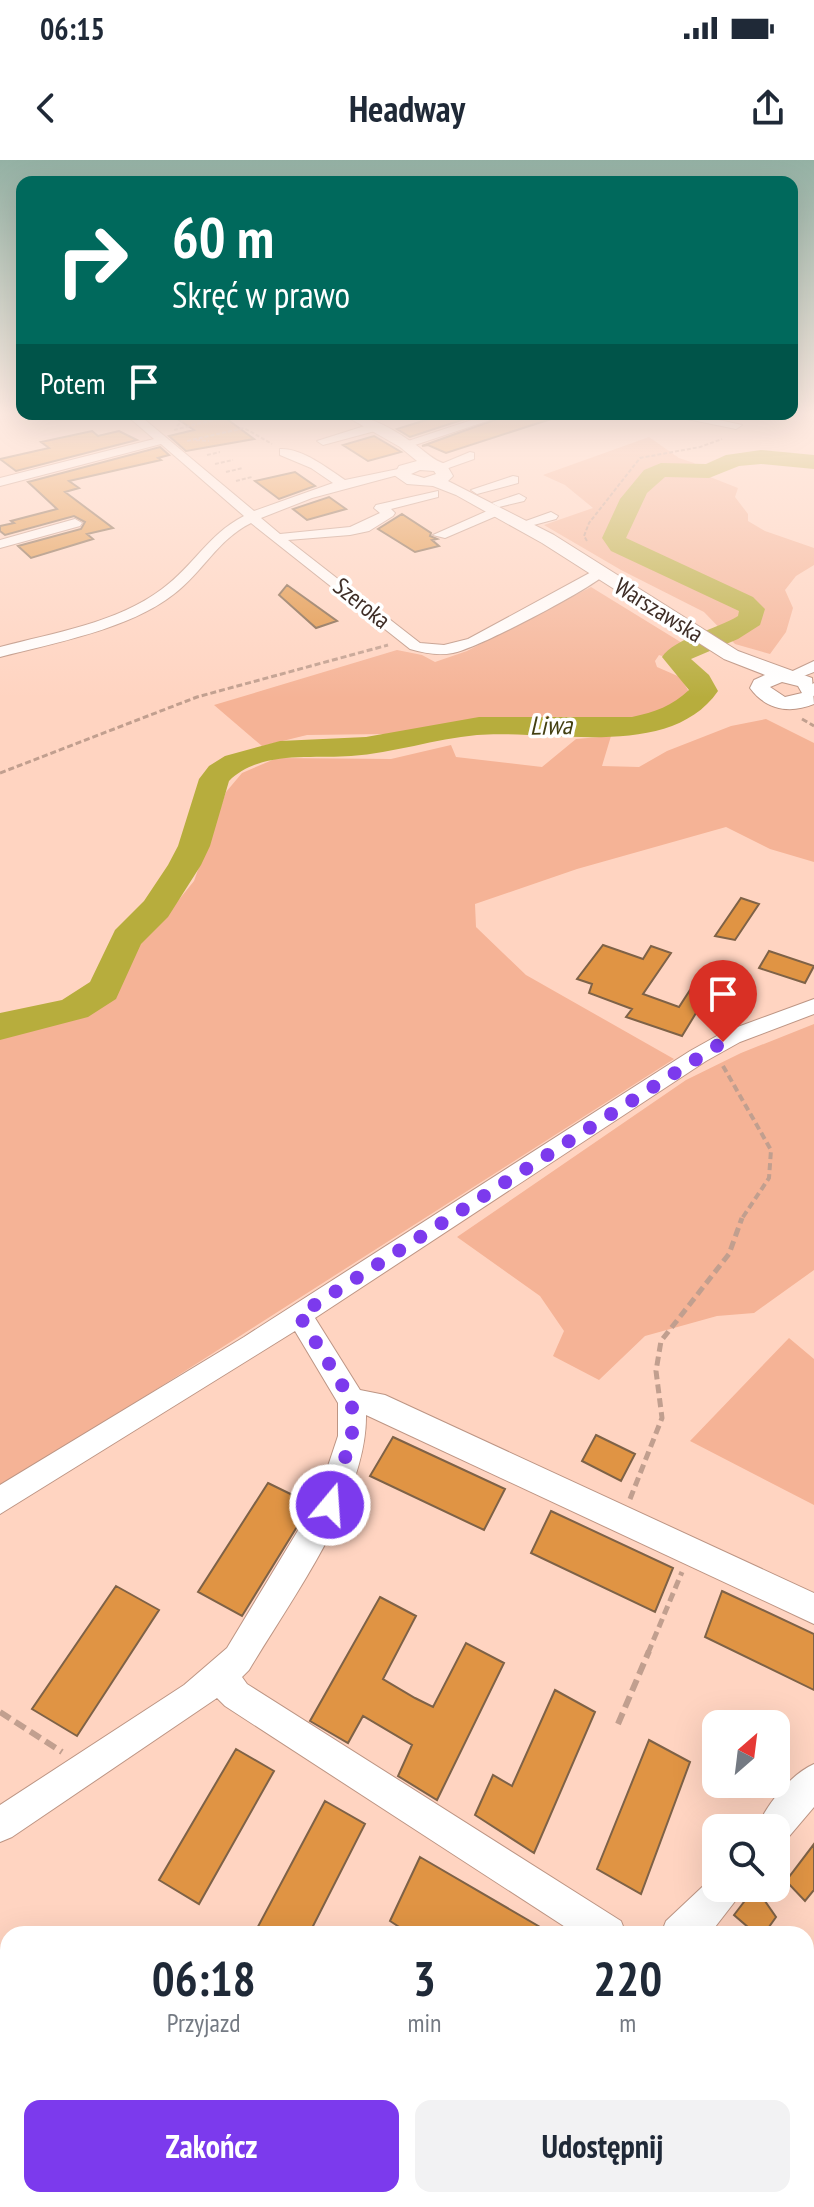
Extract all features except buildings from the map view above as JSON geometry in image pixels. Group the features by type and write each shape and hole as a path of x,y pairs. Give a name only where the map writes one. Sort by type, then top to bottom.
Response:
{"main road":[{"name":"Warszawska","path":"499,508 530,522 548,539"},
{"name":"Warszawska","path":"499,508 731,655"},
{"path":"731,655 805,682 814,691 804,701 789,703"},
{"path":"731,655 761,684 762,693 767,697 789,703 812,719"},
{"path":"761,684 771,678 788,677"}],"street":[{"path":"245,508 254,517"},
{"path":"0,652 150,604 172,590 222,534 254,517 297,508"},
{"path":"279,538 356,531 376,525 388,513 381,508"},
{"path":"440,535 497,508"},
{"path":"530,522 551,516"},
{"name":"Szeroka","path":"254,517 406,639"},
{"path":"0,544 75,523"},
{"path":"406,639 427,650 454,649 600,573"},
{"path":"788,677 814,666"},
{"path":"0,1501 299,1315 713,1048 775,1019 814,1006"},
{"path":"0,1825 195,1696 238,1659 330,1505 352,1436 352,1401 299,1315"},
{"path":"352,1401 375,1404 814,1609"},
{"path":"219,1675 236,1695 596,1926"},
{"path":"786,1814 814,1781"},
{"path":"689,1926 712,1902"}],"path":[{"path":"600,508 584,536 600,573"},
{"path":"0,773 197,697 406,639"},
{"path":"622,1520 662,1418 656,1371 661,1341 729,1254 744,1212 769,1178 771,1150 713,1048"},
{"path":"618,1724 691,1551"},
{"path":"0,1712 87,1767"}],"shaded area":[{"path":"593,508 743,508 748,514 748,521 765,531 814,548 814,565 796,576 785,590 793,608 786,632 770,654 735,644 704,612 621,570 544,525"},
{"path":"591,587 687,646 668,658 659,655 655,661 657,667 680,677 691,695 667,714 618,722 482,721 386,734 307,735 262,746 214,705 397,650 422,655 435,662 467,651"},
{"path":"766,719 814,743 814,862 770,849 726,827 577,869 475,904 476,927 526,975 674,1059 0,1489 0,1038 75,1017 123,977 133,946 160,923 194,881 226,792 242,773 277,758 391,759 451,745 456,757 542,767 576,739 611,736 602,766 639,767 667,751 731,726"},
{"path":"814,1024 814,1270 754,1313 717,1316 645,1336 599,1380 553,1356 564,1331 540,1296 457,1237 686,1080 741,1053"},
{"path":"789,1338 814,1359 814,1505 690,1441"}],"waterway":[{"name":"Liwa","path":"0,1027 75,1009 103,990 127,938 156,909 185,865 194,846 214,779 240,760 280,750 366,746 479,726 632,726 661,720 686,709 704,691 699,681 676,657 729,633 751,619 752,609 744,602 620,546 614,538 628,508"}],"route":[{"path":"330,1505 352,1436 352,1401 299,1315 723,1042"}]}
